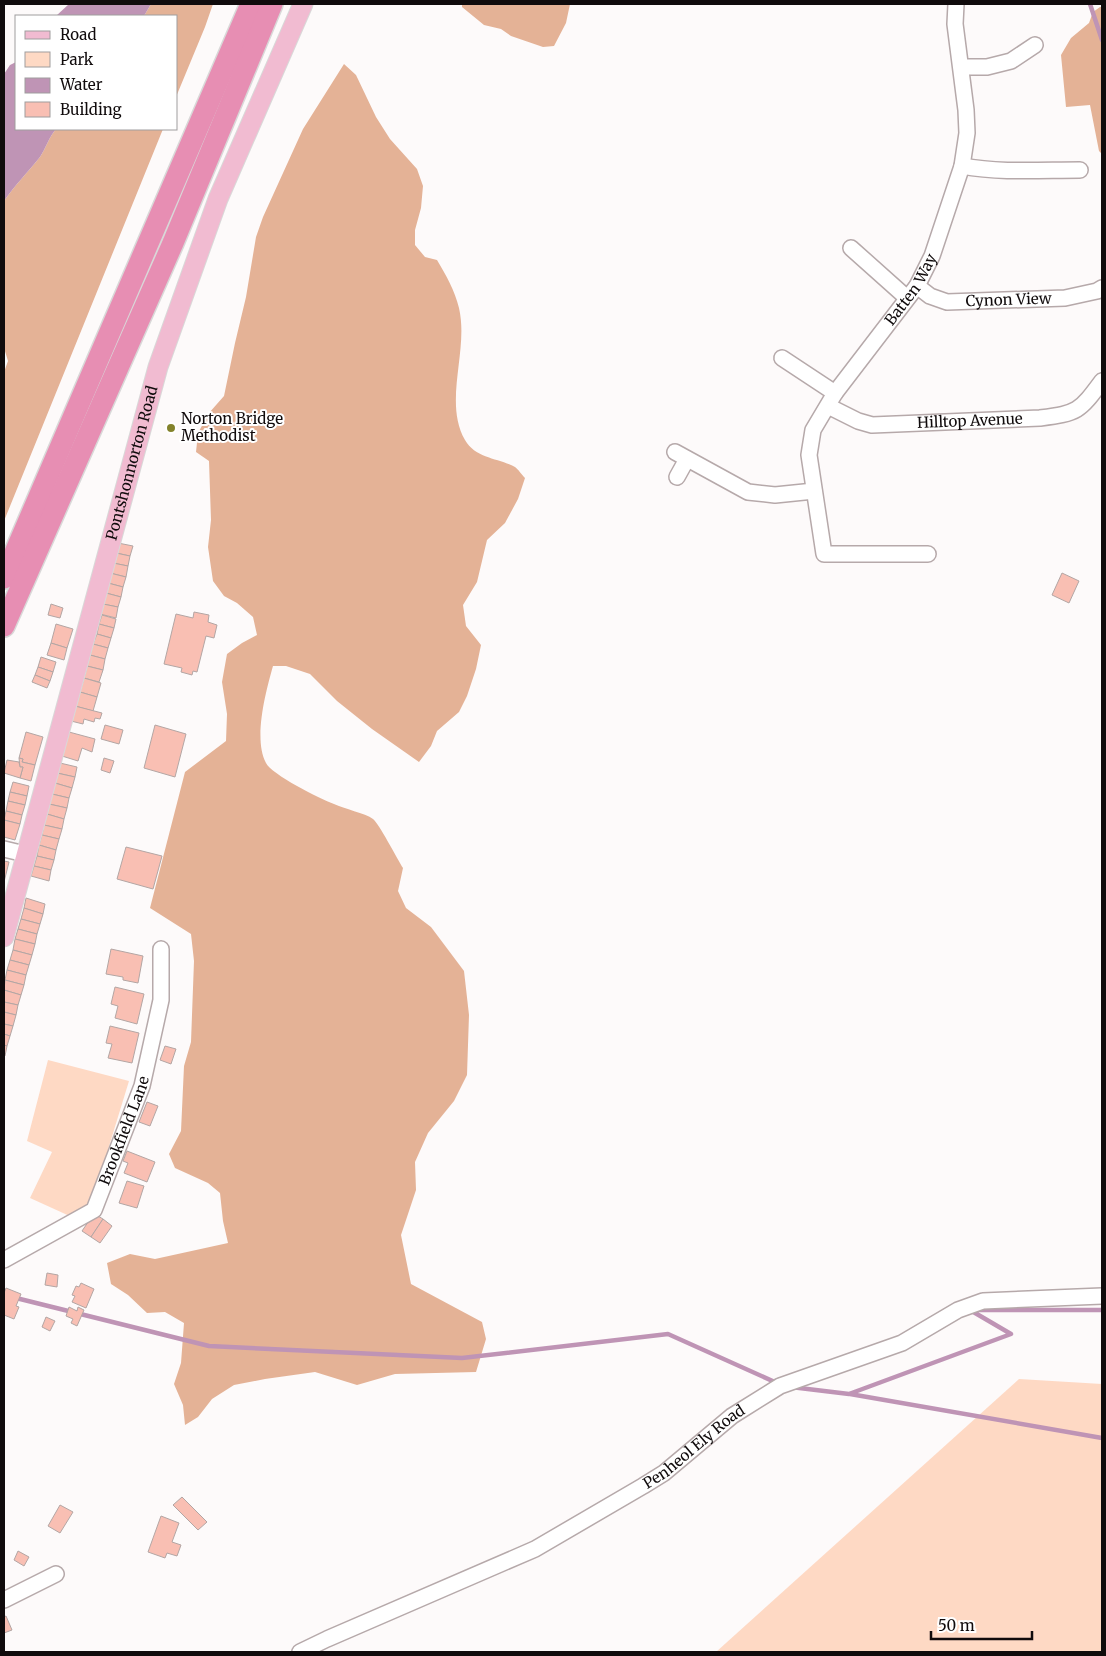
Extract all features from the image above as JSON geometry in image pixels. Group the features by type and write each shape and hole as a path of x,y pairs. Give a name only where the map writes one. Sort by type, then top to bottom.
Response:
{"highway":[{"path":"4,578 251,4"},
{"path":"4,626 173,243 272,4"}],"main road":[{"name":"Pontshonnorton Road","path":"4,937 158,367 218,199 303,4"}],"street":[{"name":"Batten Way","path":"928,554 824,554 809,455 813,430 831,399 916,286 932,256 962,166 966,133 966,110 955,24 956,4"},
{"path":"962,67 987,67 1011,61 1035,45"},
{"path":"962,166 980,169 1080,170"},
{"path":"851,248 907,298"},
{"name":"Cynon View","path":"916,286 930,296 947,302 1065,298 1097,291 1102,288"},
{"name":"Hilltop Avenue","path":"782,358 858,421 872,425 1040,418 1065,415 1078,410 1087,402 1102,381"},
{"path":"677,477 681,456 748,492 775,495 814,491"},
{"path":"4,849 25,854"},
{"name":"Brookfield Lane","path":"4,1260 94,1210 142,1086 161,1000 161,949"},
{"name":"Penheol Ely Road","path":"300,1652 535,1549 664,1473 732,1416 780,1386 902,1343 958,1310 984,1301 1102,1296"},
{"path":"4,1600 56,1574"}],"green space":[{"path":"48,1060 129,1081 91,1205 74,1218 30,1198 52,1152 27,1141"},
{"path":"1019,1379 1102,1384 1102,1652 716,1652"}],"shaded area":[{"path":"151,4 213,4 178,92 178,15 145,15"},
{"path":"462,4 570,4 566,23 554,46 543,47 511,36 501,29 484,25 462,7"},
{"path":"1102,7 1102,154 1099,151 1090,105 1066,107 1061,55 1071,38 1089,23 1093,12"},
{"path":"344,64 356,75 376,117 390,139 417,169 423,186 421,208 415,230 415,245 425,257 437,260 453,289 459,308 461,341 456,409 459,425 465,440 481,455 515,467 525,478 518,499 505,523 487,540 477,582 463,605 466,626 481,645 476,669 467,696 459,712 437,731 431,746 419,762 372,729 337,701 310,674 286,666 273,666 262,715 262,753 270,768 297,786 338,806 365,815 376,822 403,868 398,891 406,908 431,927 464,971 469,1015 467,1075 454,1101 428,1133 415,1162 416,1190 401,1235 411,1284 482,1322 486,1339 476,1372 395,1374 357,1385 315,1372 265,1379 234,1385 212,1399 198,1417 185,1425 183,1405 174,1384 181,1363 184,1323 165,1312 147,1313 128,1295 111,1284 107,1263 130,1254 155,1259 228,1243 220,1193 208,1183 175,1168 169,1154 181,1131 184,1066 191,1042 194,961 191,934 150,908 185,772 226,741 227,714 222,682 227,654 257,635 253,617 237,603 224,596 213,581 208,547 211,520 209,461 196,452 198,433 209,413 224,396 246,297 256,237 263,217 303,129"},
{"path":"55,130 163,130 4,521 4,372 8,361 4,348 4,201 40,157"}],"water":[{"path":"69,4 151,4 145,15 57,15"},
{"path":"15,62 15,130 55,130 40,157 4,201 4,74 10,65"}],"building":[{"path":"118,543 133,546 130,556 116,553"},
{"path":"116,553 130,556 128,566 113,563"},
{"path":"113,563 128,566 126,577 110,573"},
{"path":"110,573 126,577 123,587 108,583"},
{"path":"1062,573 1079,581 1069,603 1052,595"},
{"path":"108,583 123,587 121,597 106,593"},
{"path":"106,593 121,597 118,607 103,604"},
{"path":"51,604 63,608 60,618 48,615"},
{"path":"103,604 118,607 116,618 100,614"},
{"path":"194,612 209,615 208,622 217,625 214,638 206,636 197,672 193,671 192,675 181,672 182,668 164,664 176,614 193,618"},
{"path":"102,615 116,619 114,628 99,624"},
{"path":"56,624 73,629 67,648 51,643"},
{"path":"99,624 114,628 111,638 97,634"},
{"path":"97,634 111,638 108,648 93,644"},
{"path":"51,643 67,648 64,660 47,655"},
{"path":"93,644 108,648 105,659 90,655"},
{"path":"90,655 105,659 103,670 87,666"},
{"path":"41,657 56,662 53,672 38,667"},
{"path":"87,666 103,670 99,682 84,678"},
{"path":"38,667 53,672 50,681 35,675"},
{"path":"35,675 50,681 47,688 32,682"},
{"path":"84,678 101,683 97,697 80,692"},
{"path":"80,692 97,697 93,711 75,706"},
{"path":"75,706 102,713 100,719 95,718 94,722 84,719 83,724 71,721"},
{"path":"105,725 123,730 119,744 101,739"},
{"path":"155,725 186,734 175,777 144,768"},
{"path":"26,732 43,737 35,765 22,762 23,759 19,758"},
{"path":"69,732 95,739 92,752 82,748 78,761 62,756"},
{"path":"19,758 23,759 22,762 35,765 31,781 20,778 23,767 20,767"},
{"path":"104,758 114,761 110,773 101,770"},
{"path":"7,760 19,762 20,767 23,767 20,778 4,773"},
{"path":"60,763 77,767 75,777 57,773"},
{"path":"57,773 75,777 72,788 55,783"},
{"path":"13,782 29,786 27,796 10,792"},
{"path":"55,783 72,788 69,798 52,794"},
{"path":"10,792 27,796 25,805 8,801"},
{"path":"52,794 69,798 67,808 49,804"},
{"path":"8,801 25,805 22,815 6,811"},
{"path":"49,804 67,808 64,819 47,814"},
{"path":"6,811 22,815 20,824 4,820"},
{"path":"47,814 64,819 62,829 44,825"},
{"path":"4,820 20,824 15,840 4,837"},
{"path":"44,825 62,829 59,839 42,835"},
{"path":"42,835 59,839 56,850 39,845"},
{"path":"39,845 56,850 54,860 37,856"},
{"path":"126,847 162,856 153,889 117,879"},
{"path":"37,856 54,860 51,870 34,866"},
{"path":"4,861 9,862 4,882"},
{"path":"34,866 51,870 49,881 31,876"},
{"path":"26,898 45,904 43,914 24,908"},
{"path":"24,908 43,914 40,924 21,919"},
{"path":"21,919 40,924 37,934 18,929"},
{"path":"18,929 37,934 35,944 15,939"},
{"path":"15,939 35,944 32,955 13,950"},
{"path":"111,949 143,956 138,983 123,980 123,977 106,974"},
{"path":"13,950 32,955 29,965 10,960"},
{"path":"10,960 29,965 26,975 7,970"},
{"path":"7,970 26,975 24,985 5,980"},
{"path":"5,980 24,985 21,995 4,990"},
{"path":"115,987 144,994 137,1024 115,1018 118,1006 111,1004"},
{"path":"4,990 21,995 18,1005 4,1002"},
{"path":"4,1002 18,1005 16,1015 4,1012"},
{"path":"4,1012 16,1015 13,1026 4,1024"},
{"path":"4,1024 13,1026 10,1036 4,1034"},
{"path":"110,1026 139,1033 132,1063 108,1058 112,1044 106,1043"},
{"path":"4,1034 10,1036 7,1046 4,1045"},
{"path":"4,1045 7,1046 5,1056 4,1056"},
{"path":"165,1046 176,1049 171,1064 160,1060"},
{"path":"147,1102 158,1106 150,1126 139,1122"},
{"path":"127,1151 155,1162 147,1182 124,1173 128,1163 123,1161"},
{"path":"127,1181 144,1186 137,1208 119,1203"},
{"path":"97,1209 102,1212 98,1216 103,1219 91,1237 82,1231"},
{"path":"103,1219 112,1226 100,1243 91,1237"},
{"path":"47,1273 58,1275 57,1287 45,1285"},
{"path":"81,1283 94,1289 86,1308 72,1302 75,1296 72,1295 76,1286 79,1287"},
{"path":"6,1288 21,1294 16,1306 19,1307 14,1319 4,1315 4,1293"},
{"path":"69,1307 77,1311 78,1307 84,1310 77,1326 71,1323 73,1319 66,1316"},
{"path":"46,1317 55,1321 50,1331 42,1327"},
{"path":"182,1497 207,1522 198,1530 173,1505"},
{"path":"60,1505 73,1512 60,1533 48,1526"},
{"path":"161,1516 179,1523 172,1542 181,1545 177,1556 167,1553 165,1558 148,1552"},
{"path":"18,1551 29,1557 24,1566 14,1560"},
{"path":"6,1616 12,1630 4,1633 4,1617"}],"waterway":[{"path":"1090,4 1102,40"},
{"path":"4,1295 209,1346 462,1358 668,1334 777,1383"},
{"path":"791,1387 849,1394 1011,1334 970,1310 1102,1310"},
{"path":"850,1394 1102,1438"}],"place":[{"name":"Norton Bridge Methodist","path":"171,428"}]}
